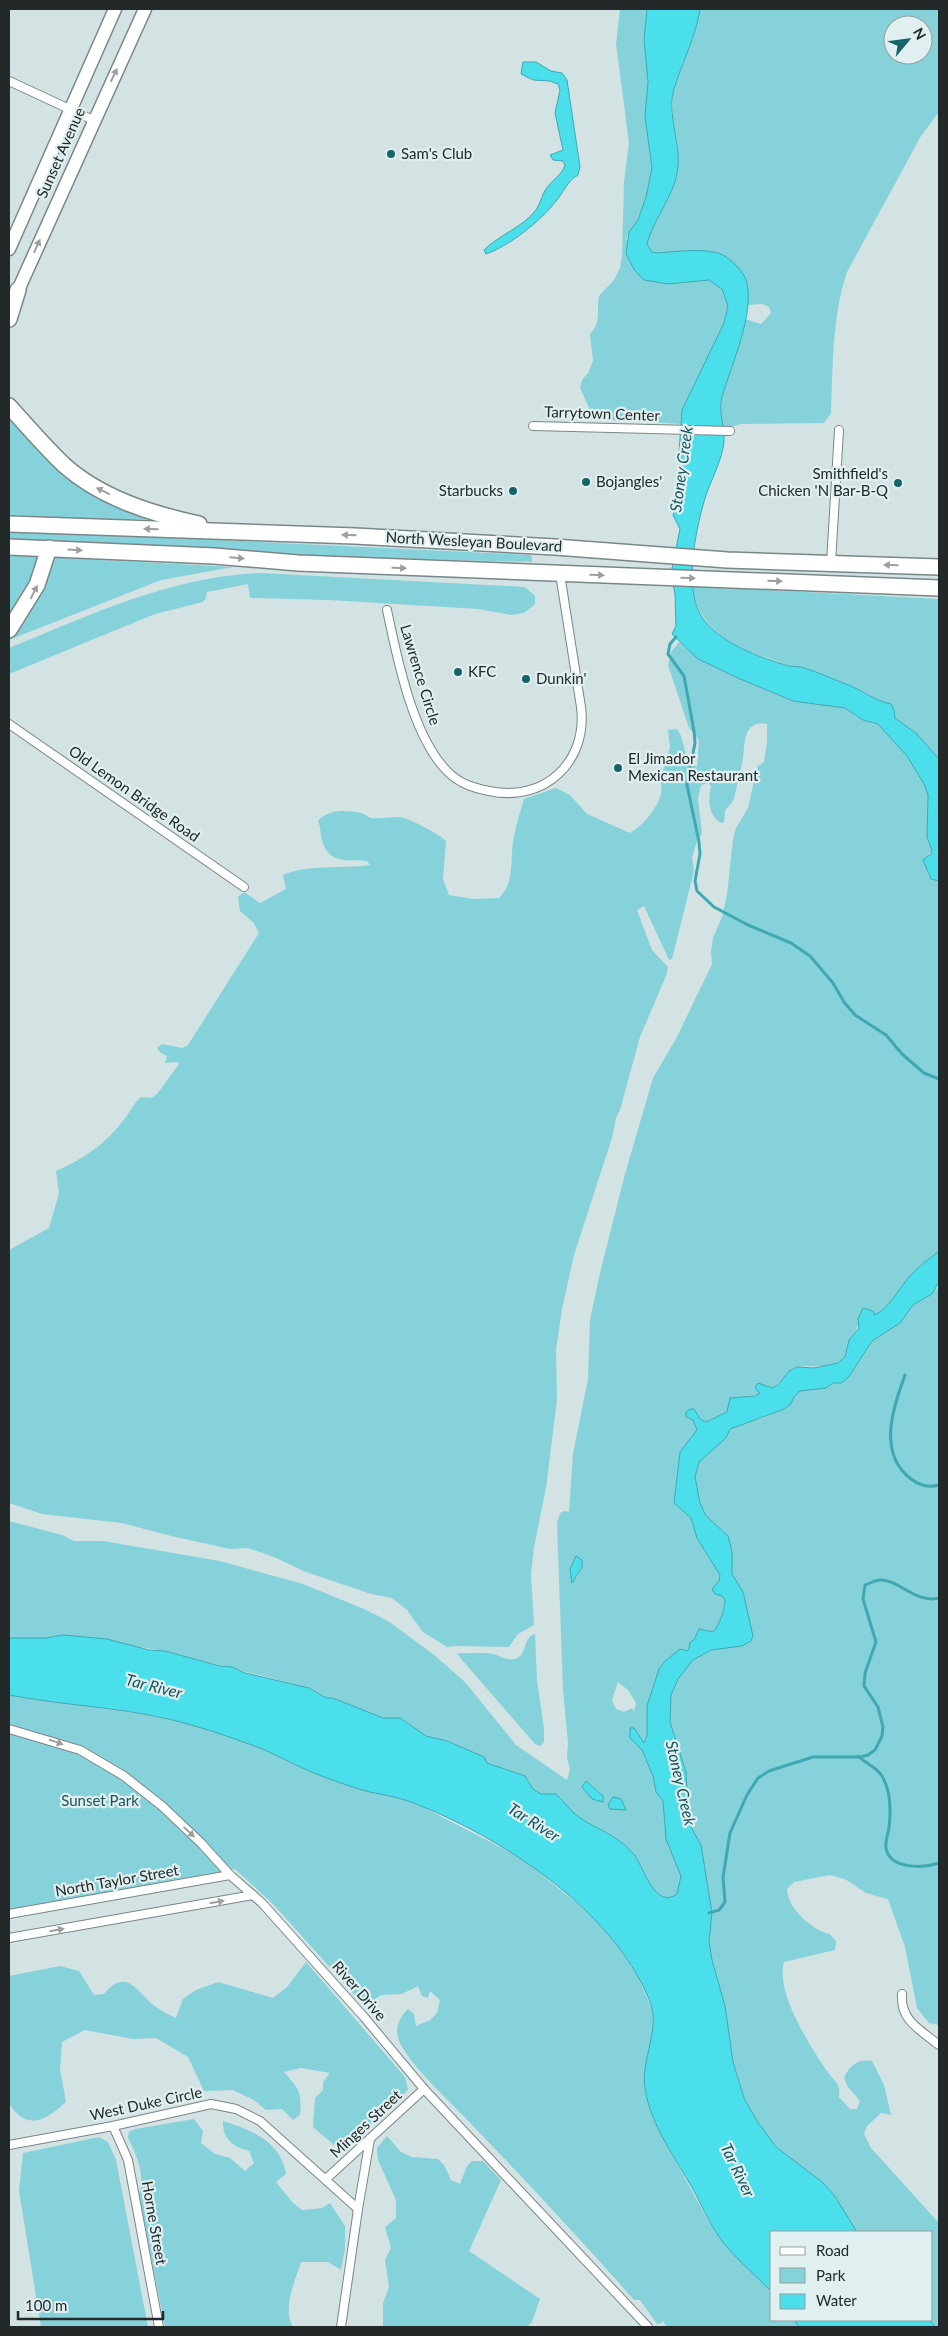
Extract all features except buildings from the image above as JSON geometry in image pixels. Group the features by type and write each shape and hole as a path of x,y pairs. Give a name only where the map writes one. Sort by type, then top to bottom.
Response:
{"highway":[{"path":"9,319 18,290"},
{"path":"9,394 34,434"},
{"path":"9,406 64,465 80,477 117,498 173,518 250,533"},
{"name":"North Wesleyan Boulevard","path":"9,524 420,539 555,546 727,560 939,567"},
{"name":"North Wesleyan Boulevard","path":"9,546 206,555 298,563 939,588"},
{"path":"9,630 37,586 49,548"}],"main road":[{"name":"Sunset Avenue","path":"9,249 59,132 72,109 115,9"},
{"name":"Sunset Avenue","path":"9,311 93,120 145,9"}],"street":[{"path":"9,80 93,120"},
{"name":"Tarrytown Center","path":"533,426 730,432"},
{"path":"831,563 839,430"},
{"name":"Lawrence Circle","path":"387,610 412,706 420,728 432,751 448,772 473,788 495,793 517,794 532,791 544,785 564,769 582,728 581,707 560,574"},
{"name":"Old Lemon Bridge Road","path":"9,724 244,887"},
{"name":"River Drive","path":"9,1728 80,1750 124,1776 162,1806 253,1895 364,2016 424,2089 648,2327"},
{"name":"North Taylor Street","path":"9,1914 230,1874"},
{"path":"9,1938 253,1895"},
{"path":"902,1994 903,2012 908,2020 939,2045"},
{"name":"Minges Street","path":"326,2179 424,2089"},
{"name":"West Duke Circle","path":"9,2145 113,2126 210,2104 236,2109 260,2121 358,2209"},
{"name":"Horne Street","path":"113,2126 128,2160 159,2327"},
{"path":"340,2327 370,2139"}],"green space":[{"path":"620,9 647,9 644,39 648,82 645,116 652,167 646,197 638,220 629,232 626,240 709,280 722,289 728,306 724,323 682,410 681,424 594,419 580,388 582,380 588,373 593,361 590,334 596,325 599,296 614,280 620,268 622,255 624,182 629,143 616,44"},
{"path":"700,9 939,9 939,112 921,136 847,272 838,306 831,413 824,423 741,424 724,429 721,418 727,374 745,319 761,324 771,313 769,307 762,304 748,305 746,282 743,274 722,255 702,251 656,253 652,252 647,244 650,232 677,176 678,147 673,118 673,91 692,41"},
{"path":"9,409 124,507 150,519 9,515"},
{"path":"9,530 530,555 532,562 266,555 9,542"},
{"path":"9,555 233,567 161,580 9,640"},
{"path":"261,573 525,587 535,596 535,604 524,613 512,615 479,609 329,600 250,598 248,584 207,592 203,602 155,614 9,674 9,648 70,623 164,589 195,581"},
{"path":"693,586 939,599 939,759 917,734 895,718 894,710 864,692 802,667 786,665 749,651 726,639 707,622 700,611 695,599"},
{"path":"679,642 694,655 715,667 761,688 793,701 845,708 863,720 878,724 907,756 924,784 928,795 927,837 933,850 927,856 928,875 939,881 939,1251 912,1273 880,1312 875,1316 868,1309 858,1319 857,1328 850,1339 844,1358 840,1362 828,1366 802,1366 794,1368 767,1392 731,1398 727,1412 706,1422 700,1419 693,1420 697,1430 680,1452 674,1502 691,1518 697,1538 720,1575 720,1588 725,1600 719,1621 713,1632 699,1629 689,1649 664,1662 659,1669 647,1706 647,1736 644,1744 630,1738 642,1750 653,1777 656,1792 663,1801 666,1839 681,1876 677,1894 669,1897 662,1896 656,1892 635,1856 628,1848 575,1814 557,1794 541,1794 533,1789 525,1776 486,1763 484,1757 447,1741 426,1736 400,1718 383,1718 333,1698 327,1698 309,1688 165,1651 63,1635 46,1638 9,1638 9,1521 62,1535 74,1541 103,1541 220,1561 303,1584 364,1609 388,1621 433,1654 465,1682 516,1745 567,1780 570,1769 567,1758 568,1743 563,1690 557,1523 560,1513 564,1511 569,1512 573,1454 588,1379 590,1320 625,1174 653,1078 677,1037 712,964 713,938 722,917 727,895 733,839 736,828 748,808 757,767 764,762 767,724 752,726 748,731 734,798 725,811 724,822 721,823 717,820 711,811 709,797 711,786 708,783 701,785 698,798 702,834 697,841 692,858 694,871 672,959 669,960 644,906 637,910 652,950 668,967 640,1037 612,1138 574,1255 562,1309 556,1350 557,1399 546,1488 534,1547 531,1574 534,1625 518,1634 509,1647 447,1647 423,1632 407,1610 392,1598 371,1594 306,1572 274,1557 248,1548 230,1549 122,1523 42,1514 9,1503 9,1250 49,1228 59,1193 56,1171 83,1157 100,1145 115,1130 141,1097 151,1098 157,1094 179,1064 177,1062 165,1063 167,1056 157,1048 162,1044 182,1048 188,1045 259,933 253,922 240,911 238,897 244,892 260,903 286,889 283,875 304,869 370,865 367,861 340,860 329,854 322,840 318,821 322,817 332,812 349,811 361,813 371,818 399,817 416,823 446,841 443,879 449,895 474,899 499,898 510,879 514,837 524,799 556,788 570,795 587,814 630,833 653,811 661,796 662,788 660,782 670,747 668,730 676,729 682,738 686,755 692,764 697,767 699,740 689,728 668,665 671,652","holes":["576,1556 582,1567 577,1577 575,1577 570,1569","618,1682 628,1690 636,1703 634,1712 632,1708 624,1712 616,1709 612,1700","586,1781 597,1790 602,1802 592,1799 582,1787"]},
{"path":"936,1287 939,1293 939,2025 929,2023 917,2008 905,1947 888,1899 866,1893 845,1879 830,1875 794,1882 787,1889 791,1904 802,1918 823,1932 830,1934 836,1941 835,1950 784,1962 783,1974 789,2003 812,2048 838,2085 839,2097 850,2109 857,2109 860,2101 848,2087 844,2078 852,2066 859,2062 872,2061 884,2085 891,2115 881,2113 867,2126 864,2134 871,2148 939,2223 939,2327 936,2327 930,2321 933,2321 933,2231 856,2231 834,2195 822,2182 776,2147 757,2121 744,2098 733,2062 725,2006 712,1960 709,1942 712,1913 701,1845 688,1817 686,1772 670,1722 671,1695 678,1679 693,1660 711,1650 742,1646 746,1612 743,1592 732,1574 728,1536 706,1516 700,1503 695,1477 699,1462 725,1438 730,1429 737,1425 763,1418 782,1410 790,1405 800,1391 826,1388 833,1383 841,1383 848,1378 872,1341 900,1323 913,1305 932,1294"},
{"path":"535,1634 537,1680 544,1729 544,1742 541,1746 535,1744 457,1654 489,1653 514,1659 523,1653 526,1642"},
{"name":"Sunset Park","path":"9,1695 147,1715 203,1727 260,1748 340,1782 368,1791 397,1797 421,1806 523,1859 602,1926 617,1944 638,1977 652,2009 653,2031 644,2087 647,2100 666,2144 709,2222 727,2247 770,2290 770,2321 795,2321 799,2327 667,2327 662,2320 662,2323 657,2324 640,2300 634,2300 536,2192 424,2075 406,2053 397,2033 402,2017 408,2009 414,2014 416,2026 430,2020 437,2013 440,2000 430,1991 428,1998 422,1996 418,1986 402,1994 381,1995 369,2004 363,2004 273,1904 235,1869 9,1910"},
{"path":"306,1962 405,2077 408,2090 360,2135 334,2145 313,2127 315,2098 323,2090 323,2082 330,2073 301,2068 284,2072 300,2095 300,2115 293,2120 282,2109 266,2110 254,2100 233,2090 204,2091 188,2057 156,2038 133,2039 85,2030 62,2042 60,2069 66,2102 51,2114 37,2120 23,2118 9,2104 9,1976 60,1966 79,1971 94,1995 104,1994 111,1986 118,1982 124,1982 135,1987 155,2006 176,2018 183,1999 196,1990 218,1982 273,1998 287,1987"},
{"path":"194,2119 203,2131 201,2143 215,2154 230,2158 245,2171 254,2163 249,2151 238,2147 230,2141 224,2132 223,2121 264,2139 278,2153 283,2163 286,2174 276,2182 293,2203 302,2210 322,2208 330,2203 345,2226 345,2249 341,2270 328,2262 301,2262 289,2304 290,2320 293,2327 165,2327 139,2194 141,2173 128,2138 129,2132 135,2129"},
{"path":"387,2136 401,2152 412,2157 438,2159 444,2165 451,2180 460,2184 467,2166 472,2161 483,2161 501,2180 469,2251 540,2299 532,2322 527,2327 383,2327 383,2303 389,2287 385,2260 391,2248 385,2227 396,2218 396,2200 378,2160 377,2148"},
{"path":"99,2137 108,2142 116,2160 148,2327 41,2327 19,2191 23,2153"}],"water":[{"name":"Stoney Creek","path":"647,9 700,9 695,30 672,98 678,156 676,176 647,244 652,252 656,253 708,251 723,255 742,273 746,280 748,293 745,323 721,403 724,436 723,449 706,495 695,539 692,572 695,602 707,624 740,648 778,663 814,671 891,704 895,718 917,734 939,759 939,881 931,879 923,860 931,854 932,850 927,837 928,795 924,784 907,756 878,724 863,720 845,708 793,701 738,678 698,659 672,634 676,626 675,594 671,573 680,529 673,515 680,494 679,453 682,410 724,323 728,306 722,289 709,280 668,284 644,280 635,271 626,254 629,232 638,220 646,197 652,168 645,116 648,82 644,39"},
{"path":"523,62 536,62 551,71 562,73 567,80 580,167 578,175 568,183 542,217 505,245 486,254 484,250 531,216 546,189 562,172 565,165 563,161 553,160 550,155 563,150 555,113 560,90 558,84 550,81 533,80 521,74"},
{"path":"939,1251 939,1282 932,1294 913,1305 900,1323 872,1341 848,1378 841,1383 833,1383 826,1388 800,1391 790,1405 782,1410 730,1429 726,1438 699,1462 695,1477 700,1503 706,1516 728,1536 732,1552 732,1574 743,1592 753,1636 751,1641 742,1646 711,1650 693,1660 678,1679 671,1695 670,1722 686,1772 688,1817 701,1845 712,1913 709,1942 725,2006 733,2062 744,2098 757,2121 776,2147 822,2182 834,2195 856,2231 770,2231 770,2290 721,2240 658,2129 648,2103 644,2078 652,2033 652,2010 649,1999 632,1966 608,1935 580,1906 549,1879 515,1855 445,1816 396,1797 340,1783 260,1748 214,1732 148,1715 9,1695 9,1638 46,1638 63,1635 107,1639 149,1650 165,1651 220,1666 232,1667 245,1673 309,1688 326,1698 333,1698 383,1718 400,1718 426,1736 447,1741 484,1757 487,1763 525,1776 533,1789 541,1794 556,1794 575,1814 628,1848 635,1856 656,1892 662,1896 669,1897 677,1894 681,1876 666,1839 663,1801 656,1792 653,1776 642,1750 630,1738 630,1728 634,1728 644,1743 647,1736 647,1706 659,1669 664,1662 680,1649 687,1651 689,1649 690,1642 694,1640 699,1629 713,1632 724,1609 725,1600 722,1596 715,1594 712,1589 719,1581 720,1575 697,1538 691,1518 674,1503 680,1452 697,1430 693,1420 686,1417 686,1412 694,1409 700,1419 706,1422 727,1412 730,1398 755,1396 760,1393 755,1388 758,1383 772,1388 778,1385 789,1371 797,1367 814,1368 838,1363 845,1357 849,1340 859,1328 858,1319 863,1308 873,1311 875,1315 880,1312 912,1273"},
{"path":"576,1556 582,1560 582,1567 572,1583 570,1569"},
{"path":"586,1781 603,1796 603,1802 592,1799 582,1787"},
{"path":"613,1797 621,1799 626,1810 610,1809 608,1805"},
{"path":"795,2321 930,2321 936,2327 799,2327"}],"waterway":[{"path":"676,637 670,644 668,654 684,676 695,743 687,785 699,842 700,854 695,881 697,891 714,907 748,925 791,943 810,956 833,983 844,1002 855,1015 886,1035 902,1054 924,1073 939,1079"},
{"path":"905,1375 896,1402 891,1430 894,1456 900,1468 914,1481 927,1486 939,1485"},
{"path":"709,1913 719,1910 725,1902 723,1877 730,1833 747,1795 758,1778 769,1771 813,1757 860,1757 868,1755 875,1750 882,1736 883,1727 878,1707 864,1686 865,1673 876,1642 863,1599 865,1585 878,1580 887,1581 923,1598 939,1598"},
{"path":"858,1756 880,1773 887,1788 890,1801 890,1815 886,1848 889,1855 894,1860 908,1866 925,1866 939,1863"}],"place":[{"name":"Sam's Club","path":"391,154"},
{"name":"Bojangles'","path":"586,482"},
{"name":"Smithfield's Chicken 'N Bar-B-Q","path":"898,483"},
{"name":"Starbucks","path":"513,491"},
{"name":"KFC","path":"458,672"},
{"name":"Dunkin'","path":"526,679"},
{"name":"El Jimador Mexican Restaurant","path":"618,768"}],"water label":[{"name":"Tar River","path":"154,1686"},
{"name":"Tar River","path":"534,1822"},
{"name":"Tar River","path":"738,2170"}]}
